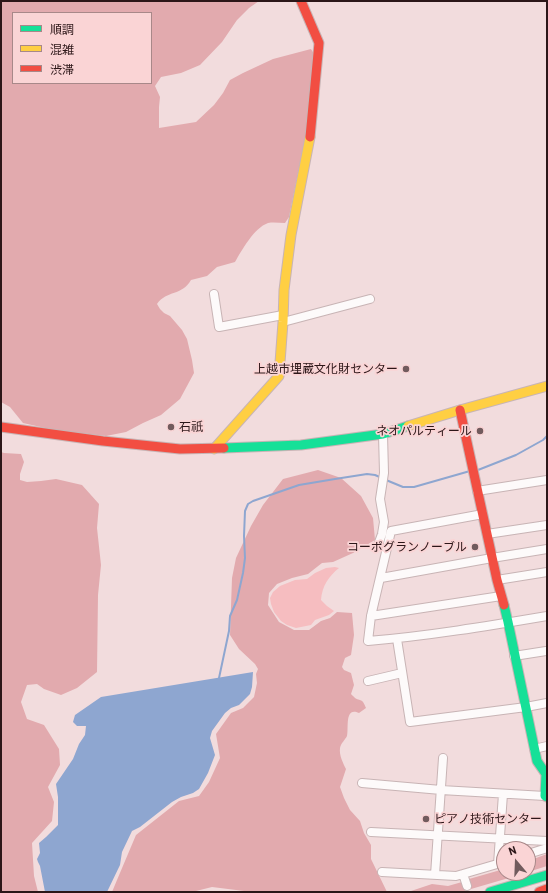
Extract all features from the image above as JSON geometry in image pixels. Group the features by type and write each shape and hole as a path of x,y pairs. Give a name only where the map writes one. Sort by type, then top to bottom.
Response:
{"main road":[{"path":"214,449 279,376 284,290 291,235 310,140 319,43 302,1"},
{"path":"1,427 103,441 180,449 301,445 383,434 460,410 547,386"},
{"path":"460,410 482,514 508,622 534,749 537,761 546,774 546,796"},
{"path":"490,892 547,875"},
{"path":"539,892 547,889"}],"street":[{"path":"214,294 219,327 283,319 370,299"},
{"path":"378,545 384,522 380,499 384,473 383,434"},
{"path":"478,491 547,480"},
{"path":"482,514 391,531 371,616 368,641 397,639 547,616"},
{"path":"487,534 547,525"},
{"path":"380,578 547,549"},
{"path":"497,580 547,572"},
{"path":"371,616 501,596"},
{"path":"397,639 410,722 547,703"},
{"path":"514,656 546,651"},
{"path":"368,681 402,673"},
{"path":"534,749 547,746"},
{"path":"435,875 443,758"},
{"path":"362,783 441,790 546,796"},
{"path":"499,839 503,794"},
{"path":"371,832 547,842"},
{"path":"536,851 547,848"},
{"path":"382,872 456,876 496,864"},
{"path":"464,874 467,886"}],"shaded area":[{"path":"1,1 259,1 249,8 237,20 222,42 200,65 181,73 161,77 155,86 160,97 159,128 196,122 214,105 230,80 243,73 273,59 311,49 317,59 314,95 289,217 285,223 268,223 253,234 235,262 217,267 207,276 191,280 183,289 165,297 157,304 160,309 170,316 182,330 187,339 194,373 180,399 161,415 126,432 106,436 54,430 23,423 10,407 1,402"},
{"path":"1,452 21,454 24,462 20,474 20,480 27,482 56,479 82,485 99,504 97,528 101,565 98,595 97,672 77,688 61,695 44,689 37,684 27,685 21,702 27,719 44,725 59,749 60,765 48,787 54,802 52,821 32,843 34,876 38,892 1,892"},
{"path":"318,470 341,478 361,496 373,518 375,540 353,553 333,562 322,563 308,574 277,584 269,593 268,605 279,622 294,630 309,630 321,621 330,618 337,612 352,613 354,635 351,655 345,658 342,667 344,670 351,673 354,685 351,694 355,698 363,701 366,708 359,713 354,712 349,715 347,736 340,748 341,756 346,769 340,787 350,810 360,821 364,833 371,845 371,859 387,892 252,892 212,887 192,892 112,892 136,835 179,801 199,796 209,782 220,758 216,734 231,713 243,708 254,697 257,683 256,674 258,669 255,664 239,649 230,635 232,578 236,558 263,505 283,479"},
{"path":"326,568 339,568 332,574 327,582 323,590 321,600 334,611 329,615 315,620 311,625 296,628 281,621 274,612 271,604 270,598 273,592 280,586 295,580 307,579"},
{"path":"547,854 547,866 536,869 536,858"},
{"path":"496,871 496,881 498,881 471,889 469,879"},
{"path":"462,882 466,892 408,892 432,884 448,886"}],"water":[{"path":"253,672 250,694 239,705 231,708 225,713 212,731 210,738 215,755 208,773 199,789 172,802 140,827 132,831 122,852 120,865 107,892 45,892 40,866 37,859 40,853 39,843 58,825 58,797 56,784 73,759 79,744 85,735 86,726 77,726 73,722 75,715 101,697"}],"waterway":[{"path":"478,470 516,455 543,440 547,436"},
{"path":"386,480 403,487 414,487 470,471"},
{"path":"219,678 229,631 230,616 237,600 243,573 245,558 245,511 248,504 299,485 367,474 382,478"}],"traffic: fast":[{"path":"224,448 301,445 383,434 408,426"},
{"path":"504,605 537,761 546,774 545,796 547,797"},
{"path":"490,892 547,875"}],"traffic: slow":[{"path":"214,449 279,376 284,290 291,235 310,137"},
{"path":"408,426 547,386"}],"traffic: jam":[{"path":"301,1 319,43 310,137"},
{"path":"460,410 497,580 504,605"},
{"path":"1,427 103,441 180,449 224,448"},
{"path":"539,892 547,889"}],"place":[{"name":"上越市埋蔵文化財センター","path":"406,369"},
{"name":"石祇","path":"171,427"},
{"name":"ネオパルティール","path":"480,431"},
{"name":"コーポグランノーブル","path":"475,547"},
{"name":"ピアノ技術センター","path":"426,819"}]}
